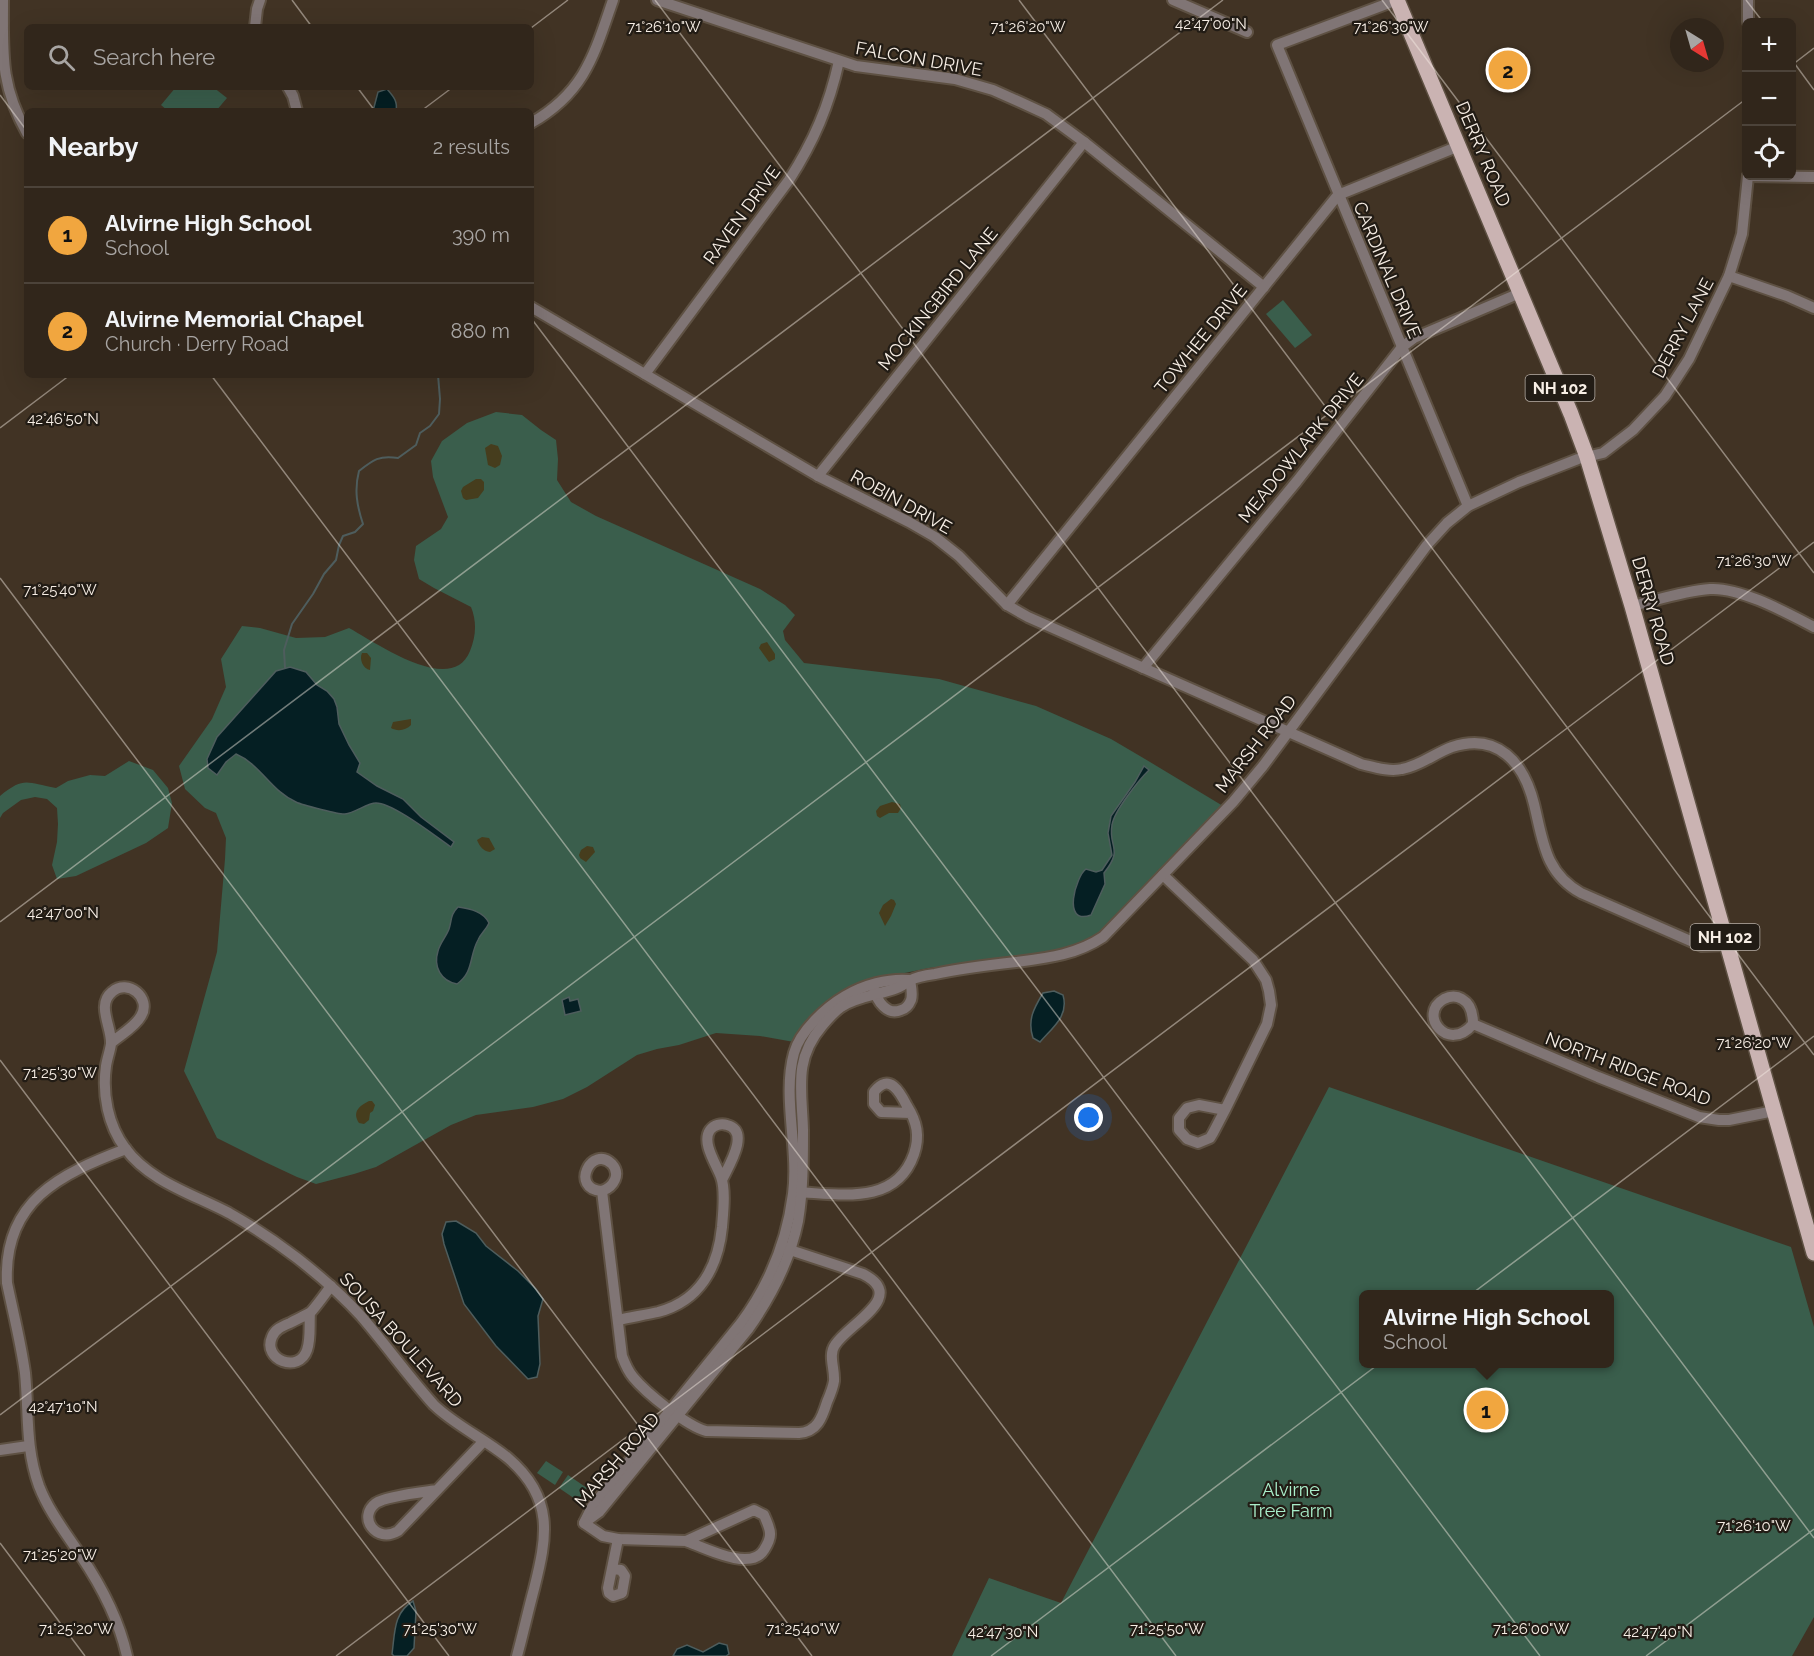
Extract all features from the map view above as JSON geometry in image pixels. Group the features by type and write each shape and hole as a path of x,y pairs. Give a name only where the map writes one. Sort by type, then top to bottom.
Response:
{"main road":[{"name":"DERRY ROAD","path":"1397,0 1571,414 1587,458 1632,606 1814,1253"}],"street":[{"path":"3,0 2,70 12,108 24,128"},
{"path":"255,24 260,0"},
{"path":"534,121 550,111 579,82 594,56 614,0"},
{"name":"FALCON DRIVE","path":"657,0 839,61 974,84 1037,110 1084,142 1264,287"},
{"path":"1173,0 1247,32"},
{"name":"CARDINAL DRIVE","path":"1397,0 1276,45 1468,506"},
{"path":"1748,18 1749,0"},
{"name":"RAVEN DRIVE","path":"645,374 789,180 805,155 830,100 839,61"},
{"path":"290,90 296,108"},
{"name":"MOCKINGBIRD LANE","path":"818,476 1084,142"},
{"name":"TOWHEE DRIVE","path":"1007,605 1338,195 1459,146"},
{"path":"1796,177 1814,177"},
{"name":"DERRY LANE","path":"1587,458 1603,453 1617,444 1641,422 1665,396 1689,359 1729,276 1742,234 1748,180"},
{"path":"1729,276 1814,308"},
{"name":"MEADOWLARK DRIVE","path":"1143,668 1297,481 1402,348 1414,338 1520,293"},
{"name":"ROBIN DRIVE","path":"534,309 818,476 935,537 959,556 1007,605 1028,617 1361,764 1400,770 1412,767 1451,747 1479,743 1493,746 1509,756 1522,771 1531,792 1547,857 1564,881 1581,893 1702,946 1728,945"},
{"name":"MARSH ROAD","path":"618,1539 603,1536 584,1523 599,1512 753,1307 786,1248 798,1192 803,1127 800,1082 802,1064 806,1051 820,1029 841,1007 874,989 899,988 910,980 933,974 1053,957 1083,949 1103,937 1233,802 1263,766 1436,534 1447,523 1468,506 1520,482 1570,462 1587,458"},
{"path":"1632,606 1688,592 1720,589 1767,604 1814,627"},
{"path":"1163,875 1253,960 1266,980 1270,1014 1267,1024 1214,1133 1204,1141 1192,1142 1179,1130 1179,1118 1187,1108 1199,1105 1225,1110"},
{"path":"874,989 880,1002 888,1010 899,1011 907,1007 911,1000 910,980"},
{"name":"SOUSA BOULEVARD","path":"111,1043 136,1022 144,1012 144,1005 139,994 129,987 111,992 105,1004 111,1043 106,1066 105,1096 109,1114 126,1149 140,1164 159,1179 230,1214 296,1258 331,1286 360,1315 448,1418 508,1458 525,1476 536,1493 543,1515 545,1535 517,1656"},
{"name":"NORTH RIDGE ROAD","path":"1473,1024 1699,1117 1730,1120 1774,1111"},
{"path":"798,1192 866,1194 881,1190 893,1183 908,1167 916,1147 917,1127 911,1113"},
{"path":"618,1320 670,1308 692,1295 708,1277 718,1254 723,1215 723,1180 738,1141 736,1131 723,1124 710,1131 707,1141 723,1180"},
{"path":"126,1149 70,1172 41,1192 21,1217 6,1268 24,1370 28,1446 33,1470 48,1507 102,1590 119,1628 127,1656"},
{"path":"602,1191 622,1356 639,1384 690,1425 706,1431 803,1433 812,1430 819,1423 834,1381 831,1353 835,1344 876,1303 880,1293 876,1282 863,1274 786,1248"},
{"path":"310,1313 308,1345 303,1357 299,1361 287,1364 276,1359 270,1349 275,1332 310,1313 331,1286"},
{"path":"437,1490 379,1500 369,1515 371,1526 380,1534 398,1532 483,1442"},
{"path":"0,1450 28,1446"},
{"path":"613,1569 618,1539 686,1541 732,1557 752,1559 763,1553 770,1540 771,1532 764,1515 758,1510 751,1510 686,1541"}],"green space":[{"path":"174,90 217,90 227,98 219,108 164,108 161,105"},
{"path":"1283,300 1312,335 1295,348 1266,314"},
{"path":"496,412 522,415 556,440 557,480 571,502 596,516 760,589 785,605 795,615 783,631 785,640 804,663 939,679 1036,706 1111,739 1223,806 1095,938 1082,945 1047,953 929,968 895,975 833,999 809,1019 794,1042 760,1036 716,1033 679,1045 657,1049 637,1055 587,1087 563,1099 533,1107 476,1115 451,1125 376,1167 316,1184 217,1138 184,1071 217,952 226,838 216,813 205,808 185,789 179,766 212,719 226,687 221,659 242,626 260,628 296,638 325,637 349,628 412,662 431,668 447,669 461,664 474,640 475,624 471,607 419,579 414,560 416,546 441,529 448,517 433,477 431,461 442,441 467,423"},
{"path":"129,761 153,770 168,788 172,803 168,828 146,843 76,876 57,879 52,865 57,842 57,808 47,799 35,797 21,800 3,813 0,818 0,796 21,783 56,788 68,781 90,775 105,776"},
{"name":"Alvirne Tree Farm","path":"1329,1087 1791,1247 1814,1327 1814,1617 1792,1656 952,1656 989,1578 1061,1603"},
{"path":"546,1461 563,1472 555,1485 537,1473"},
{"path":"568,1475 587,1488 578,1501 559,1488"}],"sand":[{"path":"491,444 498,446 502,456 500,465 495,468 488,465 485,448"},
{"path":"476,479 484,482 484,490 478,498 466,500 461,491 463,487"},
{"path":"767,642 775,654 775,659 769,662 759,648 761,644"},
{"path":"362,653 367,653 371,658 370,670 362,663"},
{"path":"411,719 411,725 407,728 399,730 391,728 393,722"},
{"path":"892,802 900,804 901,808 898,813 889,813 880,818 877,816 876,811 880,806"},
{"path":"482,837 489,838 495,849 490,852 485,851 477,840"},
{"path":"587,846 593,847 595,852 586,862 579,855 581,850"},
{"path":"891,899 896,904 885,926 879,913 883,905"},
{"path":"369,1101 375,1105 369,1120 364,1124 359,1123 356,1113 362,1105"}],"water":[{"path":"388,90 396,101 396,108 374,108 378,92"},
{"path":"290,667 306,672 334,699 339,724 360,763 357,772 377,786 403,799 421,817 454,842 451,847 414,821 383,804 372,803 345,814 321,810 296,802 280,792 252,764 236,754 226,762 217,775 208,768 207,759 217,737 276,671"},
{"path":"1144,766 1149,770 1117,812 1112,825 1114,853 1104,873 1105,884 1091,915 1082,916 1076,913 1074,907 1078,881 1086,869 1096,872 1102,870 1112,855 1108,833 1111,816"},
{"path":"458,907 480,913 489,923 475,946 469,969 457,984 447,980 440,972 437,957 449,929 452,915"},
{"path":"1054,991 1063,995 1064,1009 1059,1021 1040,1042 1033,1038 1031,1032 1032,1014 1043,993"},
{"path":"569,997 570,1001 578,999 581,1011 565,1015 562,1000"},
{"path":"456,1221 476,1233 486,1246 518,1271 543,1299 538,1316 540,1364 537,1377 528,1379 496,1346 464,1304 442,1234 446,1222"},
{"path":"413,1601 416,1611 414,1648 407,1656 394,1656 392,1654 398,1618 406,1606"},
{"path":"719,1643 727,1645 729,1654 726,1656 673,1656 677,1649 687,1645 703,1652"}],"waterway":[{"path":"285,668 284,650 292,624 324,574 336,560 343,536 355,532 363,524 357,498 359,471 377,459 398,458 416,445 420,433 430,426 439,414 438,378"}],"place":[{"name":"Alvirne Memorial Chapel","path":"1508,70"},
{"name":"Alvirne High School","path":"1486,1410"}]}
